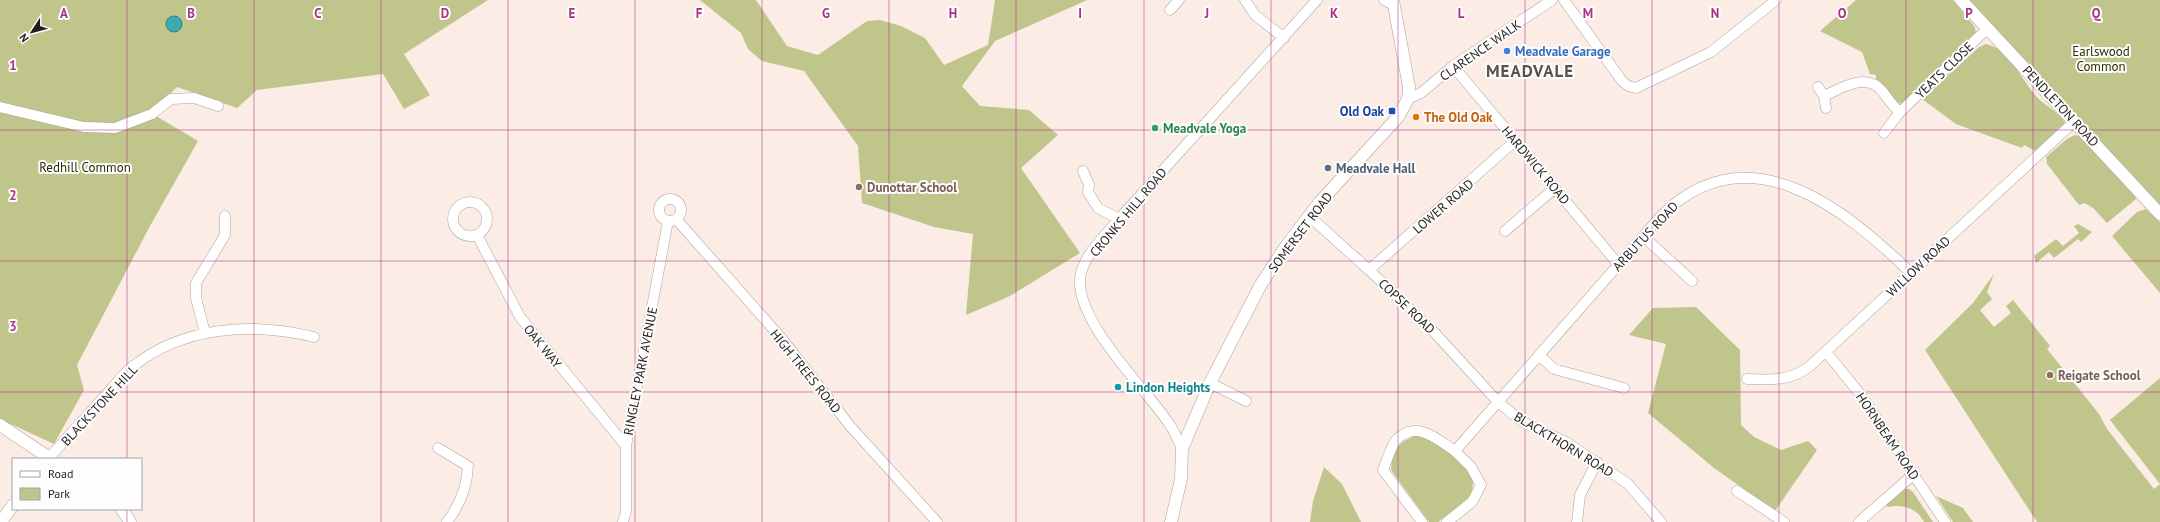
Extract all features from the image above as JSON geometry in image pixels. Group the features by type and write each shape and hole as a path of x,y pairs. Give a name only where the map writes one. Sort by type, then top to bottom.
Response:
{"street":[{"path":"1170,10 1179,0"},
{"path":"1245,0 1255,15 1284,38"},
{"name":"CRONKS HILL ROAD","path":"1182,449 1169,422 1132,378 1092,321 1083,302 1080,279 1090,254 1119,219 1317,0"},
{"name":"CLARENCE WALK","path":"1408,99 1421,93 1453,66 1552,0"},
{"path":"1564,0 1622,82 1628,86 1636,88 1711,52 1776,0"},
{"name":"PENDLETON ROAD","path":"1961,0 2160,214"},
{"path":"1390,1 1409,87 1408,99"},
{"name":"YEATS CLOSE","path":"1884,133 1900,112 1988,28"},
{"name":"HARDWICK ROAD","path":"1453,66 1618,264"},
{"path":"1824,96 1856,82 1870,83 1882,90 1891,105 1900,112"},
{"path":"1818,87 1824,96 1826,108"},
{"path":"0,107 84,127 115,128 152,114 171,99 194,98 218,106"},
{"name":"SOMERSET ROAD","path":"1182,449 1210,383 1260,286 1309,216 1398,117 1408,99"},
{"name":"WILLOW ROAD","path":"1747,380 1780,380 1794,376 1805,370 1912,273 2075,121"},
{"name":"LOWER ROAD","path":"1369,270 1516,141"},
{"path":"1083,171 1089,185 1088,192 1098,208 1119,219"},
{"name":"ARBUTUS ROAD","path":"1455,451 1669,207 1690,192 1725,180 1761,178 1795,187 1837,211 1887,249 1912,273"},
{"path":"1505,231 1555,188"},
{"path":"205,333 196,298 196,283 225,236 225,216"},
{"name":"COPSE ROAD","path":"1309,216 1446,343 1498,402"},
{"name":"RINGLEY PARK AVENUE","path":"623,522 626,511 626,446 672,220"},
{"name":"HIGH TREES ROAD","path":"672,220 783,340 850,426 937,522"},
{"name":"OAK WAY","path":"476,235 520,318 558,366 598,410 626,446"},
{"path":"1643,236 1692,281"},
{"name":"BLACKSTONE HILL","path":"45,457 130,368 152,352 173,342 205,333 230,329 263,329 294,332 314,337"},
{"name":"HORNBEAM ROAD","path":"1826,352 1861,395 1945,522"},
{"path":"1539,356 1554,369 1624,388"},
{"path":"1210,383 1246,400"},
{"name":"BLACKTHORN ROAD","path":"1498,402 1523,422 1566,442 1628,484 1662,522"},
{"path":"0,425 45,457"},
{"path":"1422,522 1383,470 1396,439 1412,431 1426,432 1455,451 1471,467 1481,485 1472,502 1447,522"},
{"path":"438,448 468,466 467,483 456,511 446,522"},
{"path":"1171,522 1181,479 1182,449"},
{"path":"1577,522 1580,495 1597,462"},
{"path":"1859,522 1914,474"},
{"path":"1737,491 1784,522"},
{"path":"0,522 12,507"},
{"path":"123,510 130,522"}],"green space":[{"name":"Redhill Common","path":"0,0 488,0 404,54 430,95 404,109 383,74 257,90 237,108 177,87 151,113 198,141 150,226 77,365 84,390 54,444 0,419"},
{"path":"700,0 756,0 787,46 818,55 867,21 880,20 901,26 925,38 944,65 988,45 995,0 1087,0 995,41 962,86 980,106 1029,110 1058,135 1021,168 1080,253 1010,296 966,315 973,234 934,227 862,203 858,146 804,71 762,61 748,49 741,33"},
{"path":"1856,0 1953,0 1975,27 1976,35 1909,99 1901,104 1894,99 1883,86 1876,82 1876,75 1870,74 1862,52 1820,31"},
{"name":"Earlswood Common","path":"1965,0 2160,0 2160,210 2127,169 2110,154"},
{"path":"1986,44 1994,47 2008,58 2036,96 2059,115 2065,123 2064,128 2039,153 2024,145 2022,148 1956,124 1922,99 1979,47"},
{"path":"2075,135 2080,137 2135,196 2136,199 2107,223 2093,208 2085,203 2079,205 2047,164 2046,157 2067,139"},
{"path":"2146,209 2160,222 2160,293 2112,236 2137,212"},
{"path":"2078,224 2092,232 2081,242 2078,239 2054,258 2049,252 2036,263 2034,256 2056,239 2063,246 2079,233 2074,226"},
{"path":"1994,274 1987,292 1992,299 1980,310 1994,327 2011,313 2006,306 2013,300 2050,346 2047,349 2099,414 2107,429 2154,489 2160,484 2160,522 2037,522 1925,350 1973,303"},
{"path":"1696,307 1740,350 1741,425 1754,437 1781,450 1808,441 1817,450 1775,511 1714,468 1648,413 1666,344 1629,335 1653,308"},
{"path":"2160,378 2160,484 2110,420"},
{"path":"1416,435 1432,440 1449,452 1465,468 1473,482 1472,495 1438,522 1429,522 1391,470 1393,456 1397,448 1404,441"},
{"path":"1324,467 1342,484 1361,522 1310,522 1313,501"},
{"path":"1903,489 1909,489 1913,492 1933,522 1924,522 1918,513 1909,508 1899,506 1888,507 1885,504"},
{"path":"1936,496 1963,508 1973,522 1953,522"}],"water":[{"path":"171,16 177,16 182,21 180,30 177,32 171,32 166,27 166,21"}],"place":[{"name":"Meadvale Garage","path":"1507,51"},
{"name":"Old Oak","path":"1392,111"},
{"name":"The Old Oak","path":"1416,117"},
{"name":"Meadvale Yoga","path":"1155,128"},
{"name":"Meadvale Hall","path":"1328,168"},
{"name":"Dunottar School","path":"859,187"},
{"name":"Reigate School","path":"2050,375"},
{"name":"Lindon Heights","path":"1118,387"}],"district":[{"name":"MEADVALE","path":"1530,71"}]}
